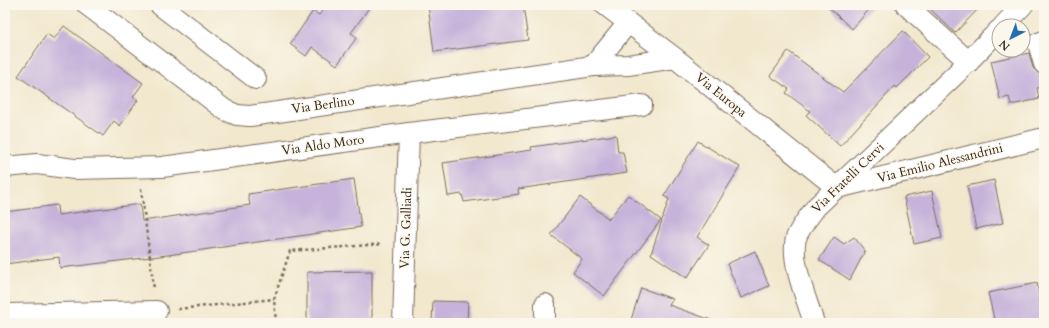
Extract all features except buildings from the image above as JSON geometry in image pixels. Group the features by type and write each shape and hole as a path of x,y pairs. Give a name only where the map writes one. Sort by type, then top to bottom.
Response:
{"street":[{"path":"160,5 256,79"},
{"name":"Via Europa","path":"605,5 675,58 837,188"},
{"path":"906,5 969,62"},
{"path":"1011,18 1023,5"},
{"name":"Via Berlino","path":"95,7 225,110 237,115 264,114 593,66 628,65 675,58"},
{"path":"593,66 628,23"},
{"name":"Via Fratelli Cervi","path":"814,323 794,256 796,239 803,225 816,207 969,62 991,39"},
{"path":"1044,41 1038,42 1044,64"},
{"name":"Via Aldo Moro","path":"5,167 37,164 74,169 162,167 409,133 642,105"},
{"name":"Via G. Galliadi","path":"403,323 409,133"},
{"name":"Via Emilio Alessandrini","path":"837,188 1044,138"},
{"path":"5,314 157,311"}],"path":[{"path":"138,168 157,311 274,298"},
{"path":"276,323 274,298 290,250 406,242"}]}
